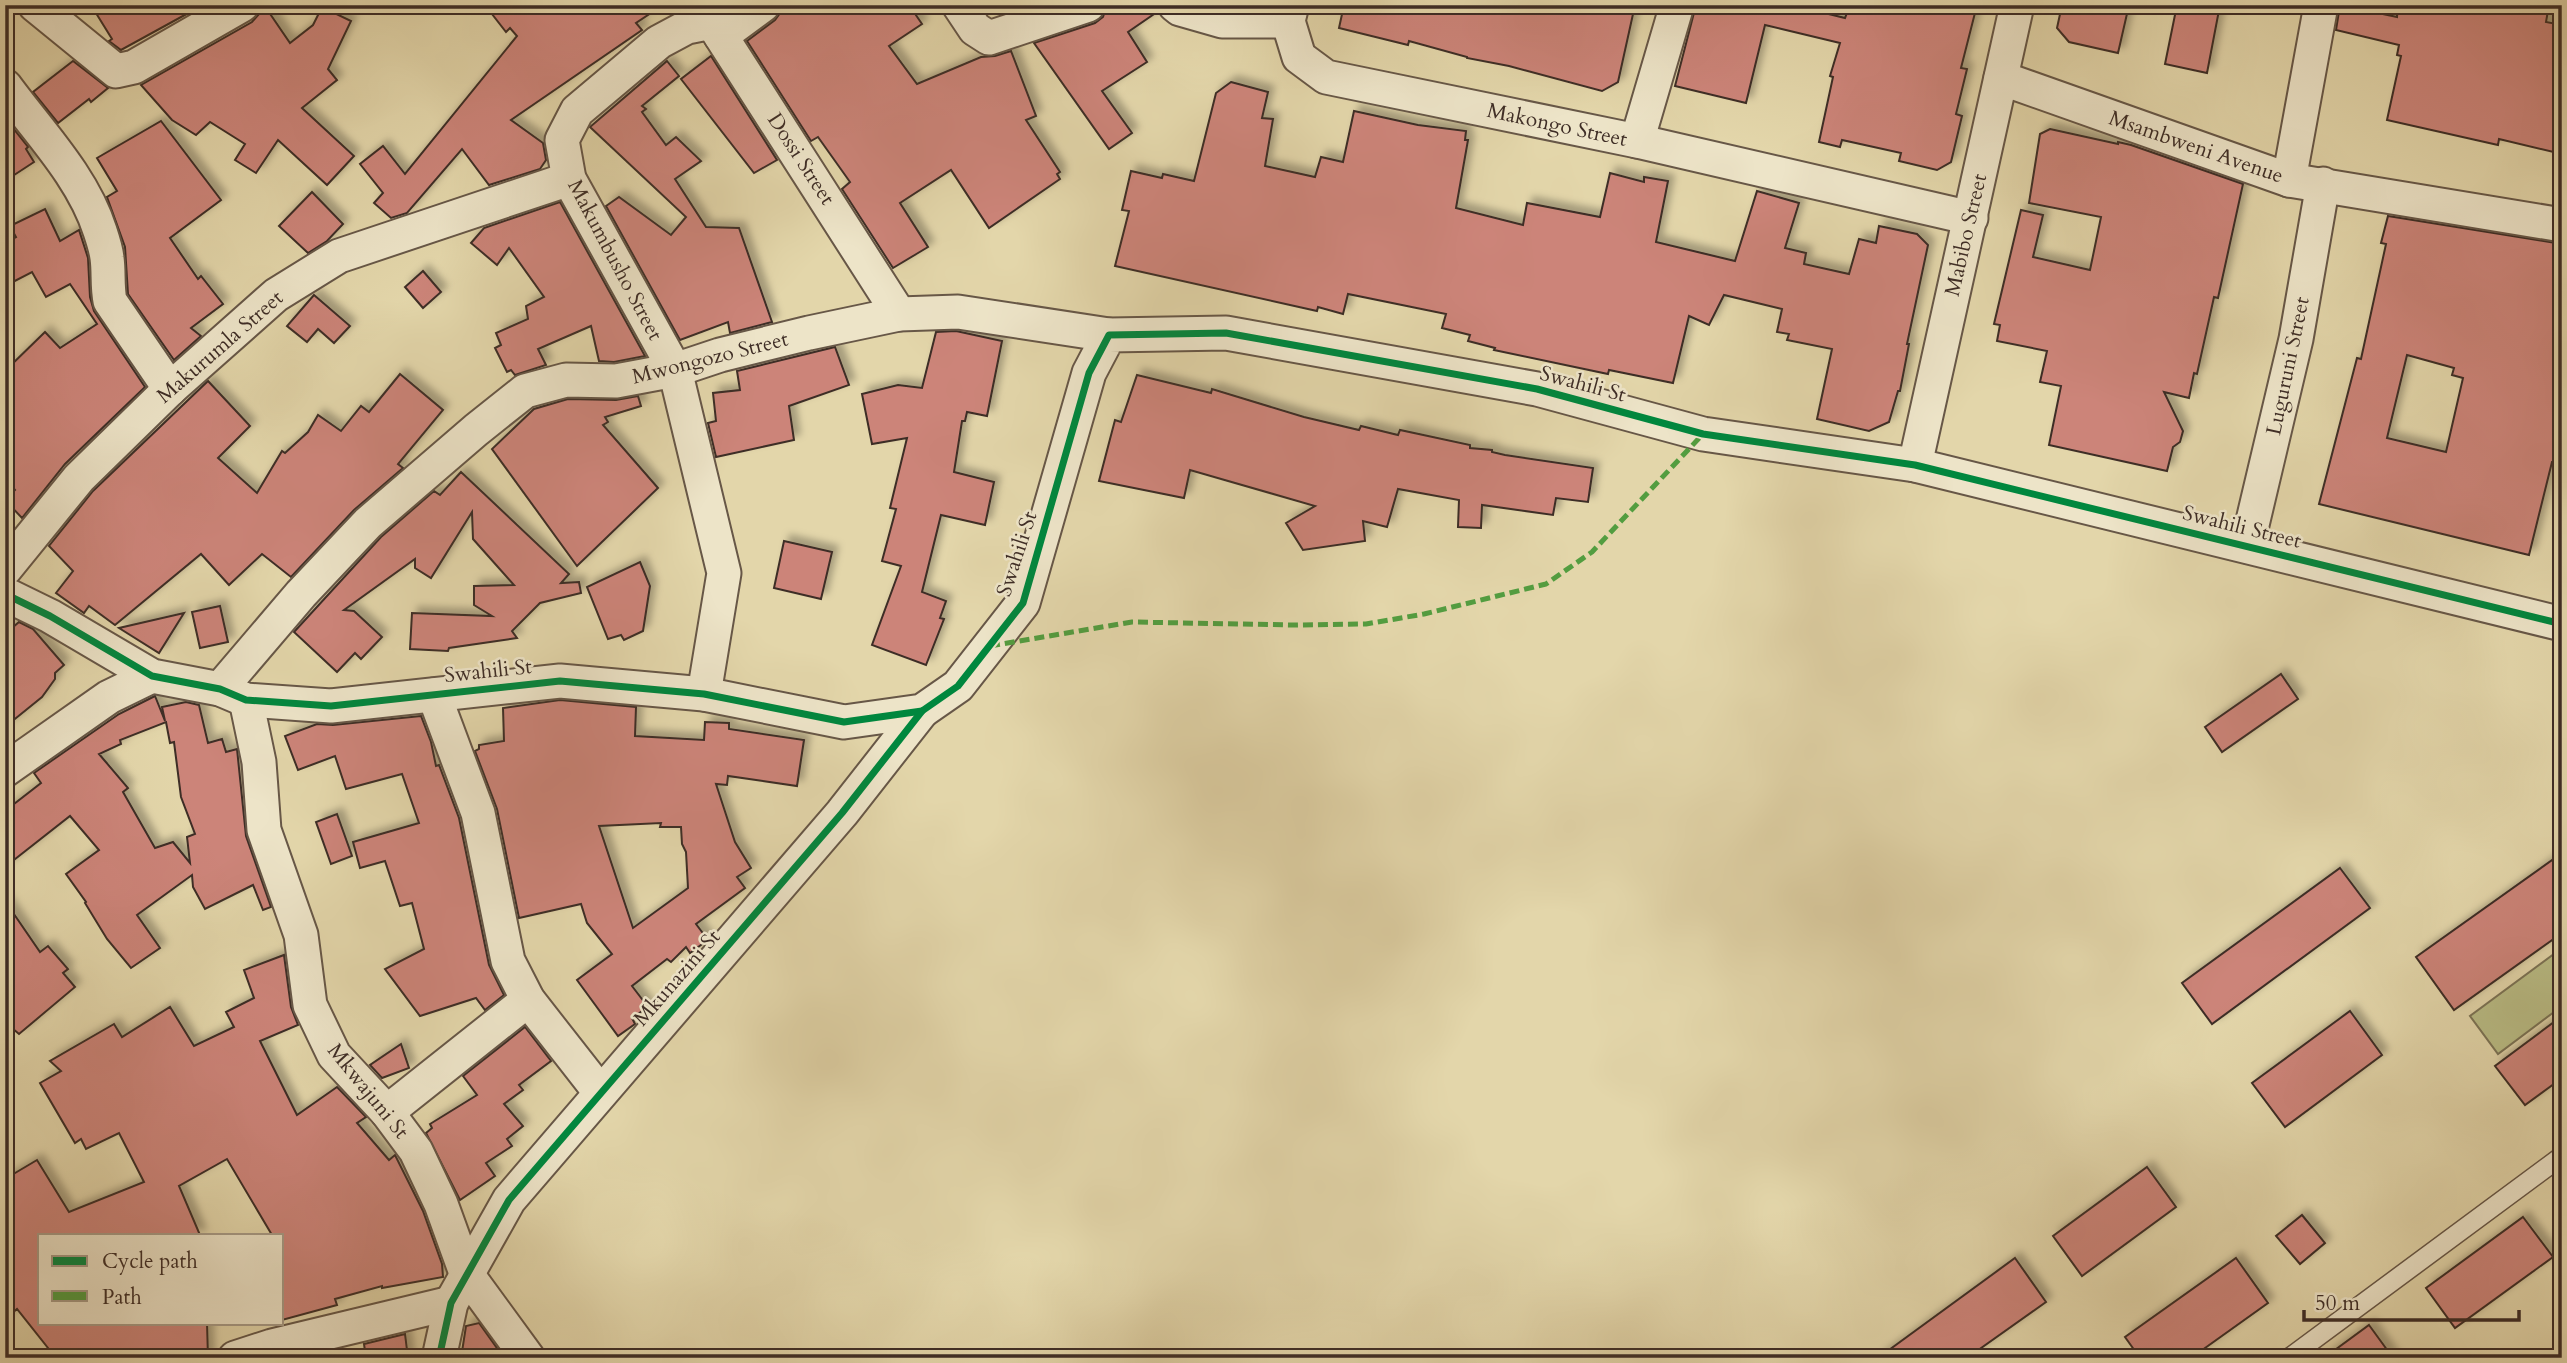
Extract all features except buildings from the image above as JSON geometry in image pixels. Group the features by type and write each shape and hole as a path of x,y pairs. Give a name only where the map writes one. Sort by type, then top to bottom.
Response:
{"street":[{"path":"35,5 116,71 134,67 242,5"},
{"path":"711,21 763,5"},
{"path":"959,5 975,29 989,38 1088,5"},
{"name":"Makongo Street","path":"1175,5 1180,9 1222,21 1290,13 1299,57 1326,77 1637,141 1970,218"},
{"path":"1637,141 1677,5"},
{"name":"Mabibo Street","path":"1915,465 2017,5"},
{"path":"2289,180 2321,5"},
{"name":"Makumbusho Street","path":"704,694 724,573 675,370 569,179 562,140 577,111 659,43 687,27 711,21"},
{"name":"Dossi Street","path":"711,21 900,314"},
{"name":"Msambweni Avenue","path":"2001,78 2289,180 2562,225"},
{"path":"5,86 66,168 86,201 99,228 107,255 110,301 170,389"},
{"name":"Makurumla Street","path":"5,569 79,478 170,389 276,295 339,256 569,179"},
{"name":"Luguruni Street","path":"2247,546 2296,339 2323,184"},
{"name":"Mwongozo Street","path":"233,694 301,594 368,523 525,391 566,380 616,381 675,370 733,352 900,314 958,312 1109,335"},
{"name":"Swahili St","path":"5,594 50,616 152,676 233,694 331,706 559,681 704,694 844,722 922,711 958,686 1023,603 1089,373 1109,335 1226,333 1537,389 1703,434 1915,465"},
{"name":"Swahili Street","path":"1915,465 2562,624"},
{"path":"5,770 108,697 152,676"},
{"name":"Mkwajuni St","path":"233,694 259,762 264,830 301,934 310,1005 334,1055 387,1112 416,1151 441,1204 466,1273 528,1358"},
{"path":"435,695 478,813 508,961 528,1000 600,1092"},
{"name":"Mkunazini St","path":"439,1358 451,1303 509,1200 833,824 922,711"},
{"path":"387,1112 528,1000"},
{"path":"235,1358 285,1343 451,1303"}],"lane":[{"path":"2289,1358 2562,1156"}],"green space":[{"path":"2562,948 2562,1006 2498,1054 2470,1016"}],"marked path":[{"path":"990,646 1132,622 1366,624 1424,614 1546,584 1592,552 1703,434"}],"cycle path":[{"path":"5,594 50,616 152,676 220,689 246,700 331,706 560,681 704,694 844,722 922,711 958,686 1023,603 1089,373 1109,335 1226,333 1537,389 1703,434 1915,465 2562,624"},
{"path":"439,1358 451,1303 509,1200 842,813 922,711"}]}
